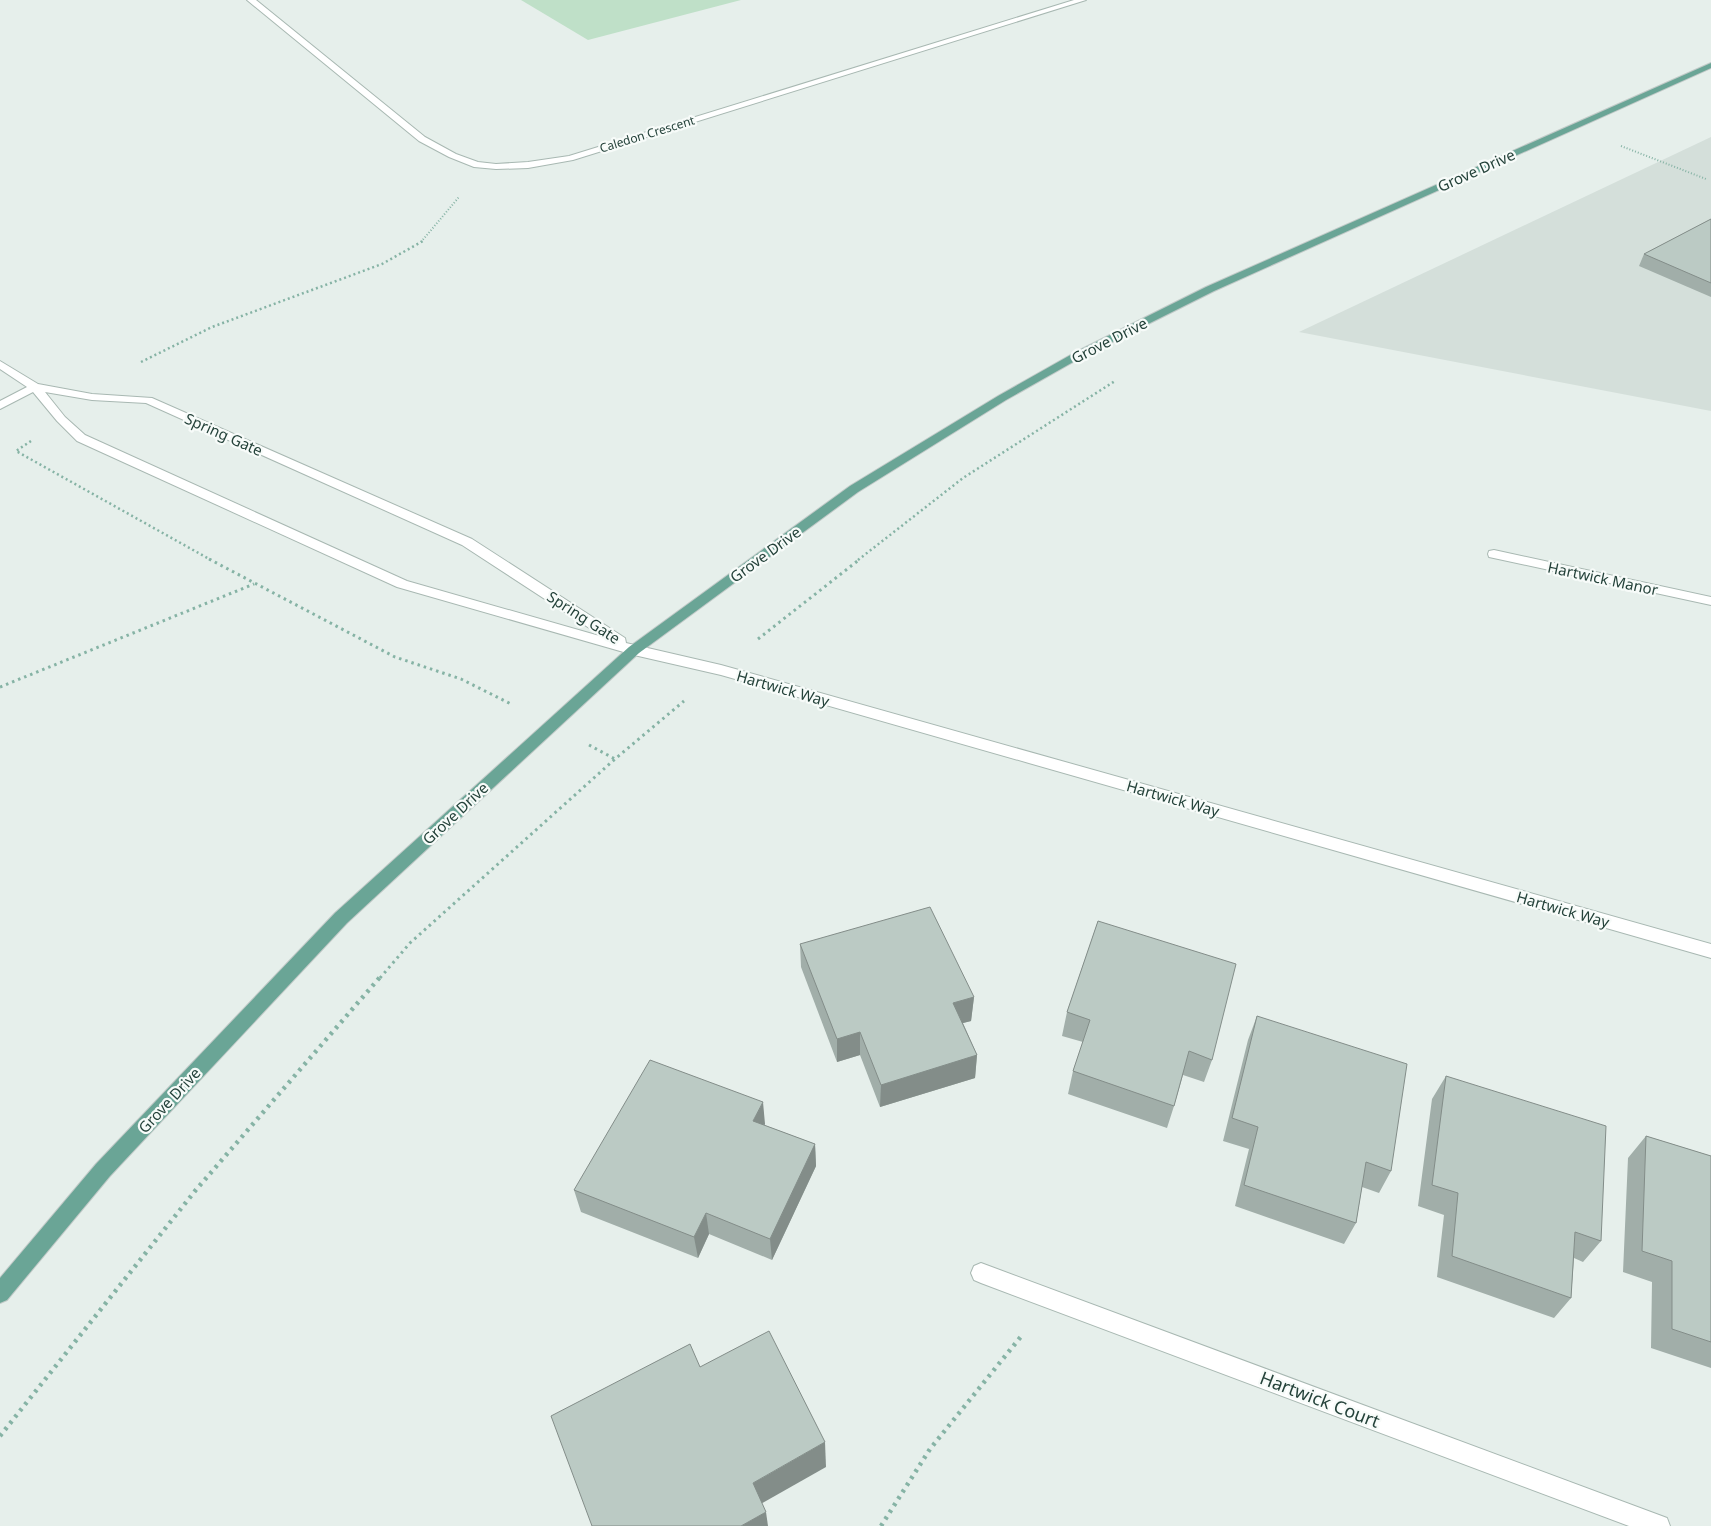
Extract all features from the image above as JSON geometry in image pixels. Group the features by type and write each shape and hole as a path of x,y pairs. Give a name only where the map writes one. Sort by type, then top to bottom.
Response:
{"main road":[{"name":"Grove Drive","path":"0,1293 103,1170 341,918 634,650 854,489 1002,398 1078,355 1210,289 1711,65"}],"street":[{"name":"Caledon Crescent","path":"251,0 422,139 448,153 484,166 527,166 570,158 1082,0"},
{"name":"Spring Gate","path":"0,364 36,388 61,419 81,438 402,584 634,650"},
{"name":"Spring Gate","path":"36,388 92,396 148,400 467,542 634,650"},
{"path":"0,406 36,388"},
{"name":"Hartwick Manor","path":"1494,554 1711,601"},
{"name":"Hartwick Way","path":"634,650 731,673 1711,951"},
{"name":"Hartwick Court","path":"981,1273 1659,1526"}],"path":[{"path":"1616,144 1706,179"},
{"path":"92,396 136,365 212,327 382,264 425,240 484,166"},
{"path":"61,419 16,451 254,584 395,657 461,679 615,758"},
{"path":"0,687 254,584"},
{"path":"881,1526 930,1449 1051,1299"}],"shaded area":[{"path":"1711,137 1711,411 1299,332"}],"green space":[{"path":"521,0 741,0 588,40"}],"building":[{"path":"1711,219 1711,283 1644,254"},
{"path":"930,907 974,997 953,1003 977,1055 881,1085 860,1032 837,1039 800,944"},
{"path":"1098,921 1236,964 1212,1060 1189,1051 1174,1106 1073,1071 1090,1020 1067,1012"},
{"path":"1257,1016 1407,1064 1391,1171 1366,1162 1356,1223 1244,1185 1258,1127 1232,1118"},
{"path":"650,1060 763,1102 753,1121 815,1144 770,1239 706,1213 694,1237 574,1190"},
{"path":"1446,1076 1606,1126 1601,1241 1575,1232 1571,1298 1452,1256 1458,1193 1432,1185"},
{"path":"1646,1136 1711,1156 1711,1342 1672,1329 1672,1261 1642,1251"},
{"path":"769,1331 825,1442 753,1483 766,1512 741,1526 592,1526 551,1416 690,1344 700,1367"}]}
